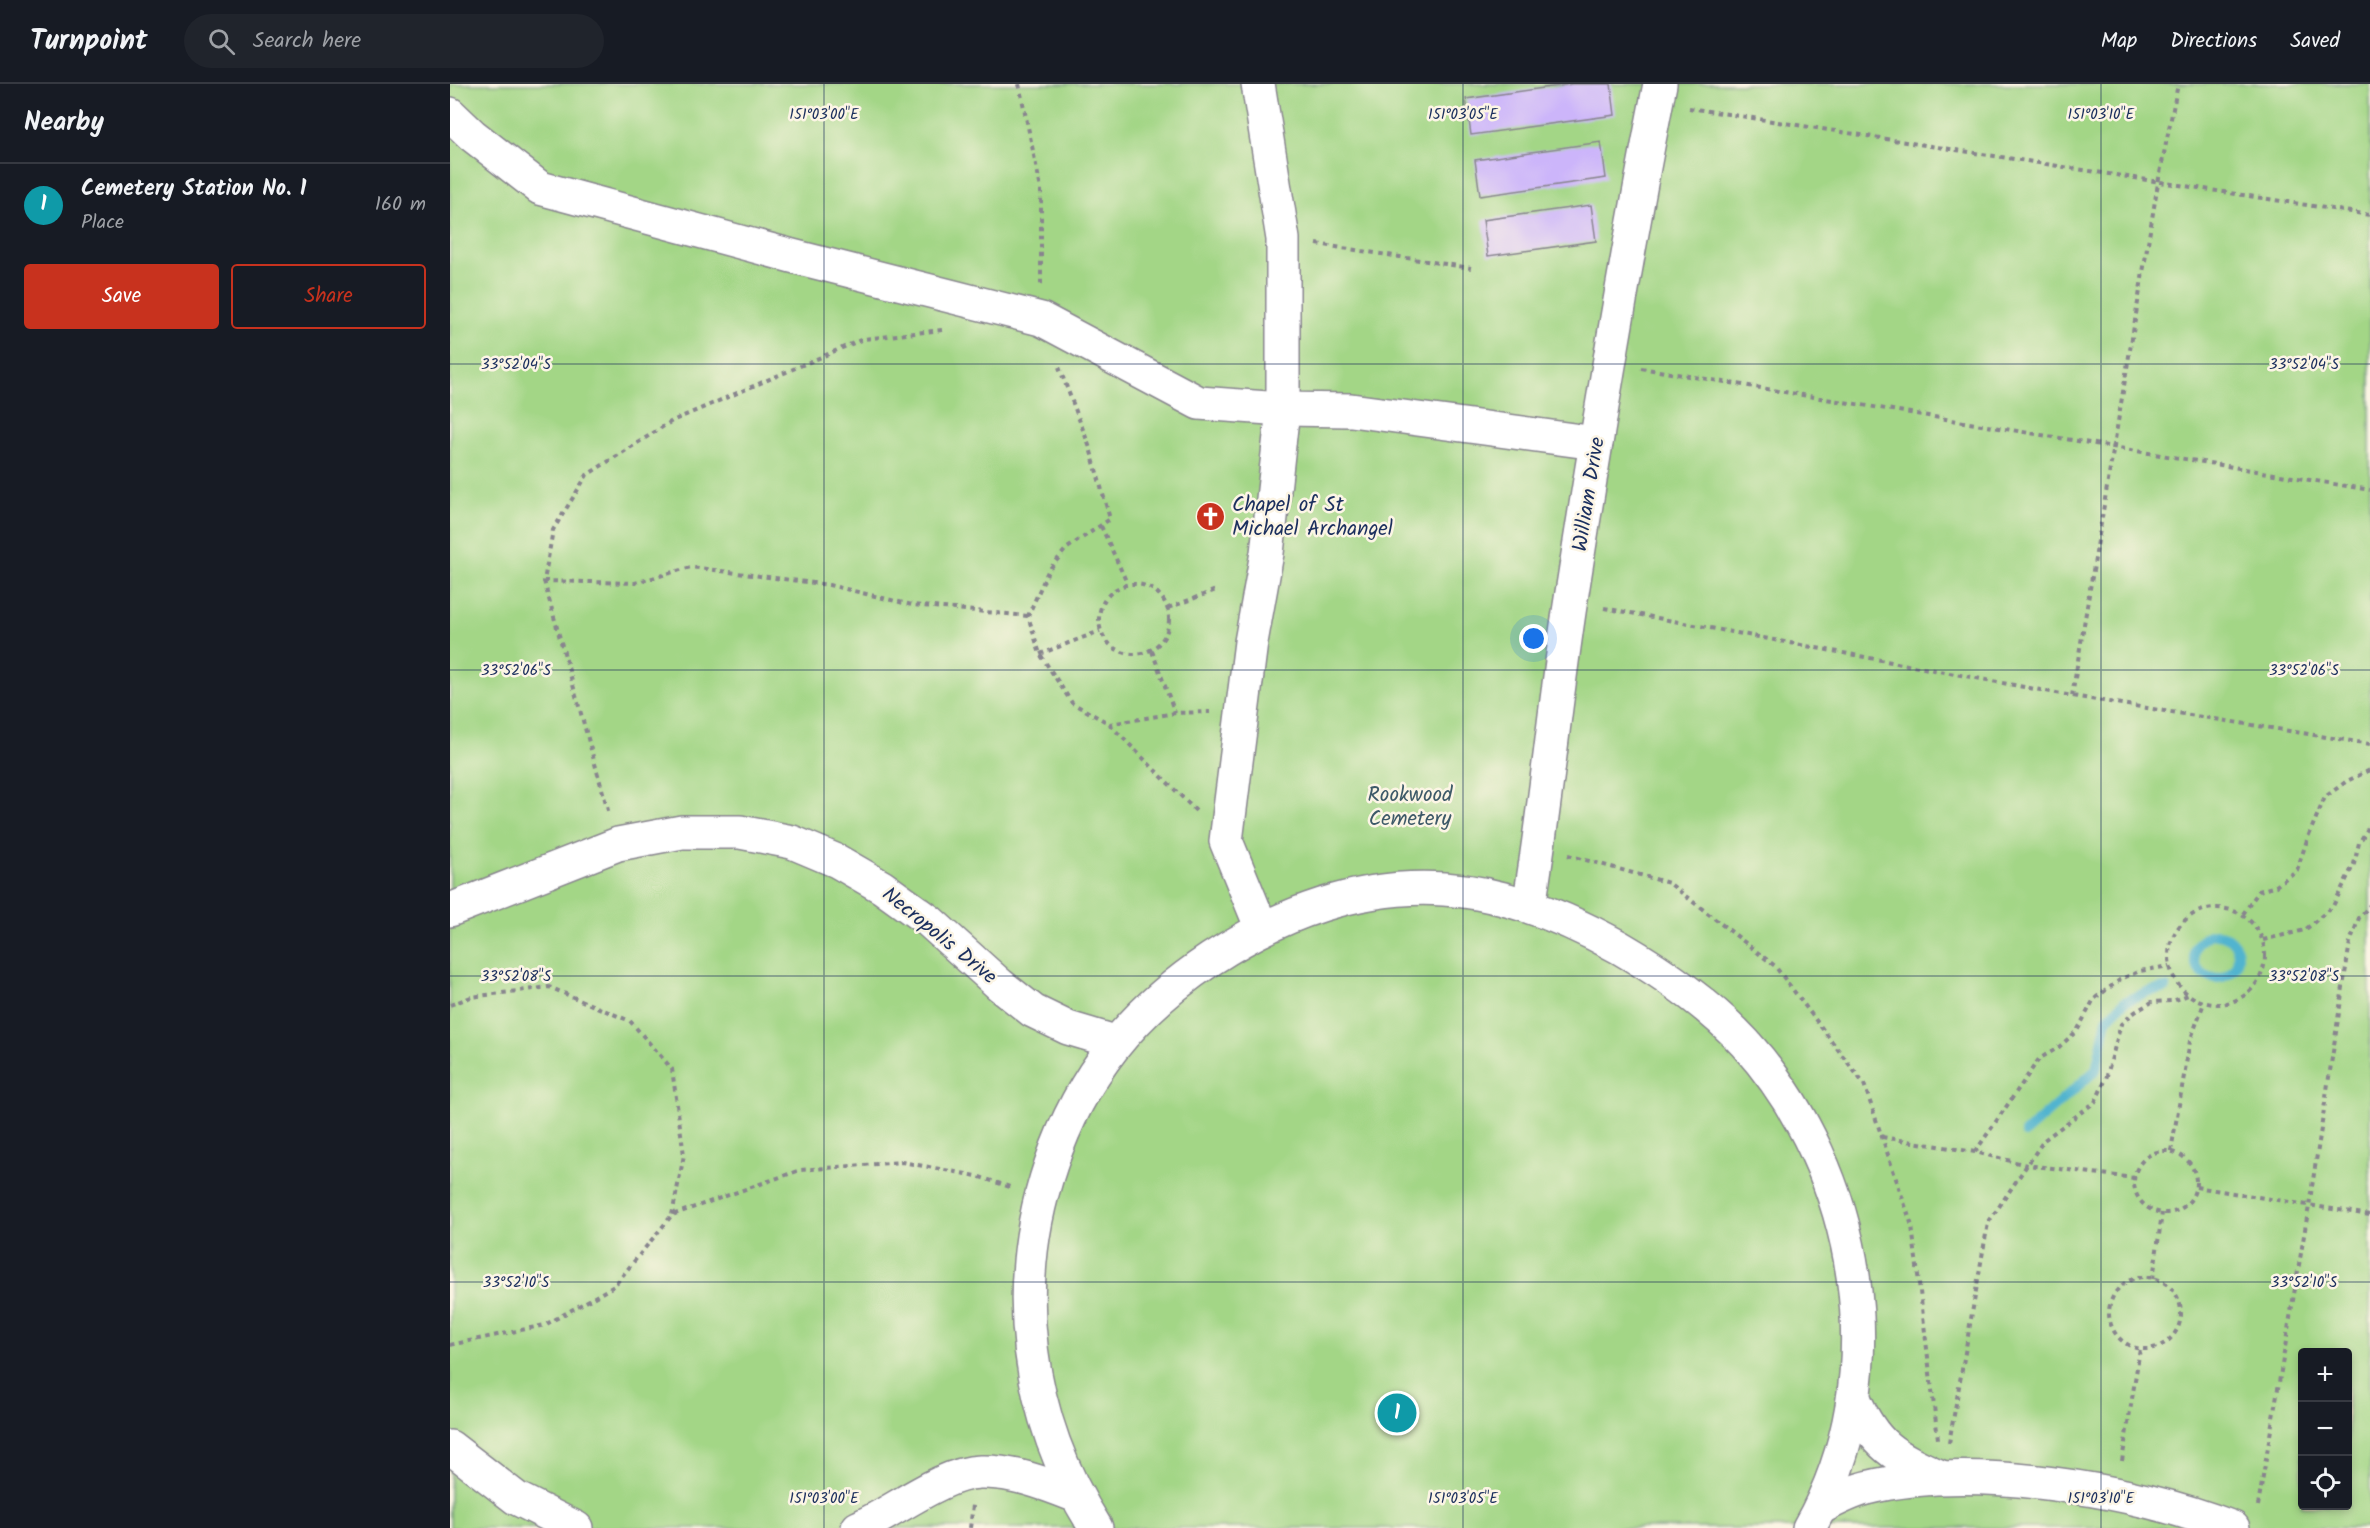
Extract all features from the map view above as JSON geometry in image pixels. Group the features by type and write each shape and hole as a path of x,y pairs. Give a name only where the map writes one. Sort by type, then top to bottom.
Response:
{"street":[{"path":"1258,84 1283,239 1283,409 1267,553 1251,642 1226,841 1262,929"},
{"name":"William Drive","path":"1529,906 1539,847 1571,602 1596,443 1658,93"},
{"path":"450,114 472,135 540,188 792,256 1041,319 1199,403 1283,409 1351,410 1596,443"},
{"name":"Necropolis Drive","path":"450,910 618,844 682,832 740,832 792,842 837,861 882,887 929,921 1000,985 1033,1011 1068,1028 1115,1042"},
{"path":"1096,1528 1074,1495 1056,1453 1035,1376 1029,1333 1029,1257 1041,1197 1070,1117 1096,1070 1115,1042 1138,1018 1195,970 1262,929 1296,913 1366,894 1404,889 1472,892 1529,906 1590,931 1666,977 1743,1041 1791,1105 1825,1171 1848,1244 1855,1286 1857,1328 1854,1398 1841,1458 1814,1518"},
{"path":"1854,1398 1862,1419 1873,1435 1889,1450 1942,1478"},
{"path":"450,1447 516,1498 576,1528"},
{"path":"858,1528 937,1486 960,1476 978,1472 1022,1477 1074,1495"},
{"path":"1814,1518 1864,1488 1912,1480 1942,1478 2036,1482 2116,1495 2210,1519 2244,1522"}],"path":[{"path":"1019,84 1041,189 1041,319 1089,448 1110,519 1066,549 1060,556 1048,571 1028,616 1040,654 1072,704 1110,724 1226,841"},
{"path":"2072,696 2158,183 2178,84"},
{"path":"1658,93 2158,183 2370,215"},
{"path":"1283,239 1471,268"},
{"path":"618,844 544,581 553,531 587,475 672,421 862,339 946,330"},
{"path":"1611,362 2370,490"},
{"path":"1101,526 1127,583"},
{"path":"544,581 635,583 691,567 830,585 912,605 1028,616"},
{"path":"1127,583 1148,584 1164,597 1171,616 1166,636 1152,651 1131,655 1112,647 1100,631 1099,610 1109,593 1127,583"},
{"path":"1168,608 1216,590"},
{"path":"1571,602 2072,696 2370,744"},
{"path":"1040,654 1100,631"},
{"path":"1152,651 1175,713"},
{"path":"1110,724 1175,713 1243,710"},
{"path":"2243,914 2259,891 2276,886 2297,870 2325,797 2347,781 2370,770"},
{"path":"2263,940 2305,930 2333,906 2354,864 2359,843 2370,825"},
{"path":"1539,847 1670,883 1775,966 1864,1084 1912,1226 1942,1478"},
{"path":"2244,1522 2309,1206 2350,942 2359,918 2370,905"},
{"path":"2212,907 2228,908 2243,914 2263,940 2266,958 2262,975 2253,989 2238,999 2222,1004 2204,1003 2188,995 2169,966 2168,950 2173,934 2182,921 2196,912 2212,907"},
{"path":"1975,1152 2018,1086 2039,1059 2059,1047 2077,1031 2094,999 2121,979 2140,971 2169,966"},
{"path":"450,1005 471,997 549,987 630,1021 672,1069 684,1155 672,1215 614,1286 545,1325 450,1345"},
{"path":"1942,1478 1988,1223 2044,1140 2096,1102 2106,1079 2121,1024 2151,1002 2173,1001 2188,995"},
{"path":"2171,1151 2190,1041 2204,1003"},
{"path":"1882,1137 1975,1152 2027,1165 2134,1178"},
{"path":"2171,1151 2180,1155 2193,1168 2196,1187 2187,1204 2171,1212 2152,1211 2137,1198 2134,1178 2136,1168 2151,1154 2171,1151"},
{"path":"672,1215 801,1170 902,1162 977,1176 1041,1197"},
{"path":"2196,1187 2370,1215"},
{"path":"2153,1279 2162,1213"},
{"path":"2142,1278 2153,1279 2165,1283 2174,1291 2180,1302 2180,1326 2164,1344 2140,1349 2129,1346 2113,1329 2110,1307 2121,1287 2142,1278"},
{"path":"2116,1495 2140,1349"}],"green space":[{"name":"Rookwood Cemetery","path":"450,84 2370,84 2370,1528 450,1528"}],"building":[{"path":"1572,84 1611,84 1615,115 1471,135 1466,99"},
{"path":"1601,142 1606,178 1480,196 1475,160"},
{"path":"1591,205 1596,241 1488,256 1483,220"}],"waterway":[{"path":"2216,934 2231,941 2238,956 2231,971 2216,978 2201,971 2194,956 2201,941 2216,934"},
{"path":"2025,1133 2096,1070 2107,1019 2124,1002 2149,991 2166,988"}],"place":[{"name":"Chapel of St Michael Archangel","path":"1211,516"},
{"name":"Cemetery Station No. 1","path":"1397,1413"}]}
